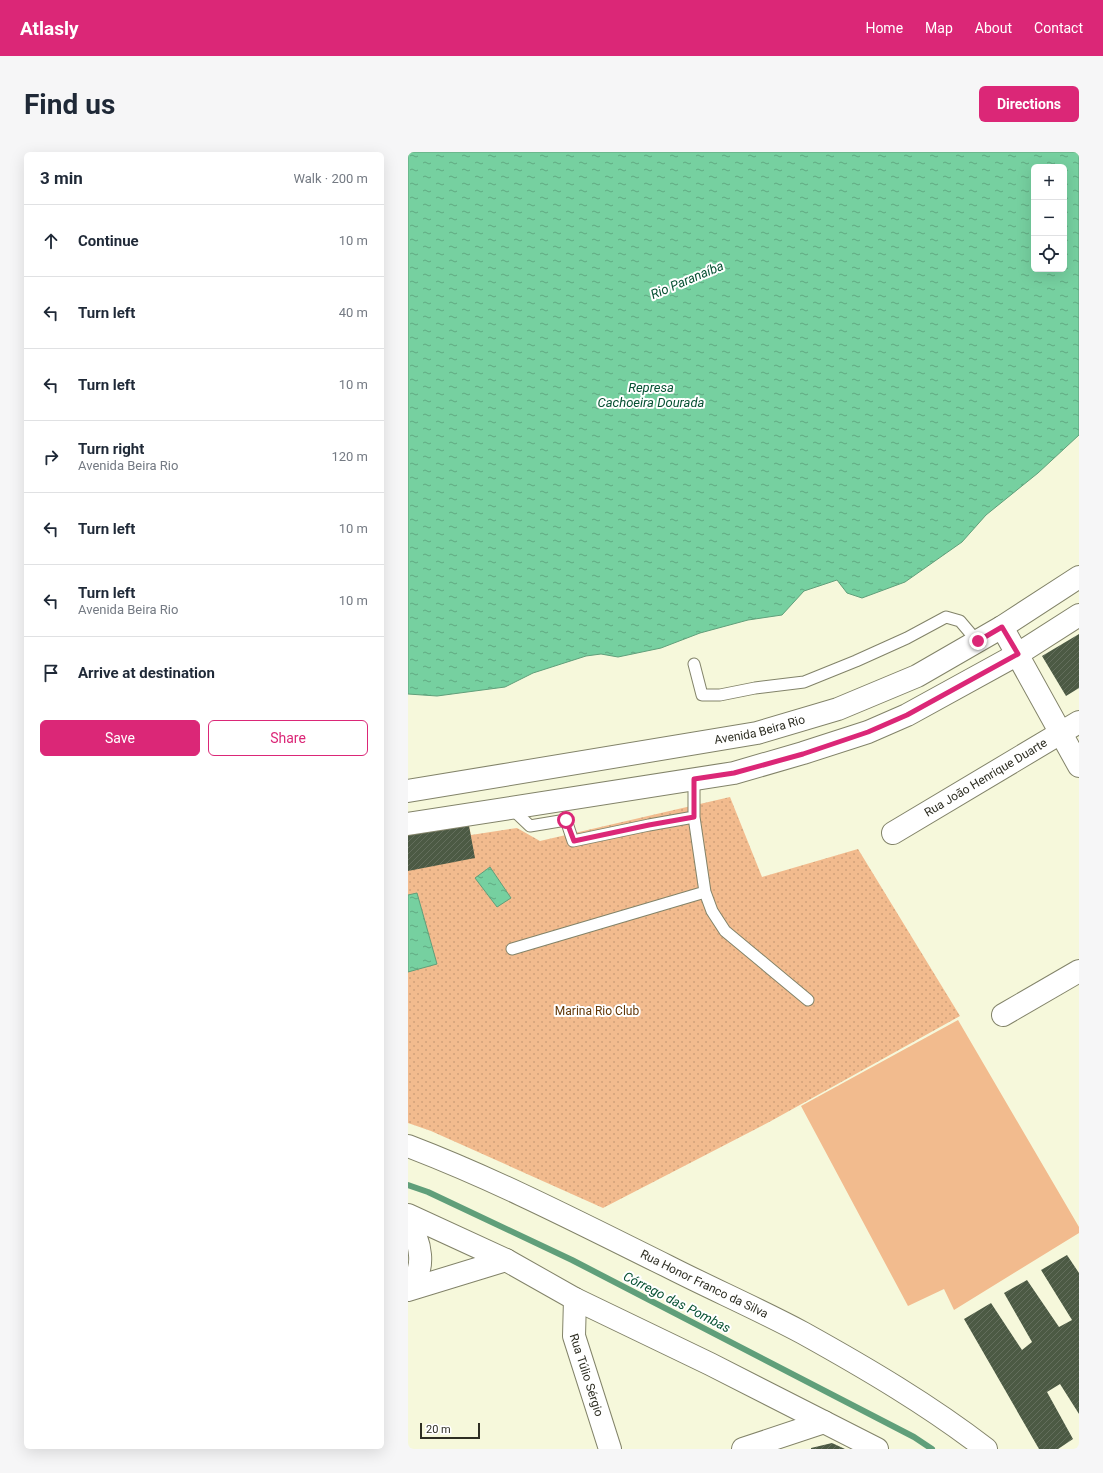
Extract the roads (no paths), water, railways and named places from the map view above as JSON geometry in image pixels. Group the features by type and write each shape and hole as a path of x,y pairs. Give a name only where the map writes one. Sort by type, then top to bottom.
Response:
{"street":[{"name":"Avenida Beira Rio","path":"408,791 757,733 838,708 918,676 1002,627 1079,577"},
{"path":"408,824 734,773 803,754 868,732 907,715 1018,654 1079,615"},
{"path":"1002,627 1079,766"},
{"name":"Rua João Henrique Duarte","path":"893,833 1079,722"},
{"path":"1003,1015 1079,971"},
{"name":"Rua Honor Franco da Silva","path":"408,1146 450,1162 507,1189 802,1333 890,1384 934,1412 986,1449"},
{"path":"408,1215 506,1260 575,1299 710,1364 877,1449"},
{"path":"408,1223 412,1228 420,1248 420,1266 413,1282 408,1285"},
{"path":"408,1290 506,1260"},
{"name":"Rua Túlio Sérgio","path":"575,1299 574,1336 610,1449"},
{"path":"744,1449 824,1422"}],"lane":[{"path":"694,664 702,695 720,694 804,682 907,638 946,617 960,621 978,641"},
{"path":"694,779 694,817 705,892 712,911 725,931 808,1000"},
{"path":"510,808 530,826 566,820 574,841 694,817"},
{"path":"512,949 705,892"}],"water":[{"name":"Represa Cachoeira Dourada","path":"408,152 1079,152 1079,435 1038,473 986,515 962,542 905,582 862,598 847,593 837,580 804,591 782,615 748,620 700,633 661,648 618,657 601,654 586,656 533,673 505,687 437,696 408,694"},
{"path":"490,867 511,898 497,907 475,878"},
{"path":"417,893 437,964 408,972 408,895"}],"waterway":[{"name":"Córrego das Pombas","path":"408,1185 428,1192 572,1260 914,1437 932,1449"}],"water label":[{"name":"Rio Paranaíba","path":"687,280"}],"park label":[{"name":"Marina Rio Club","path":"597,1011"}]}
